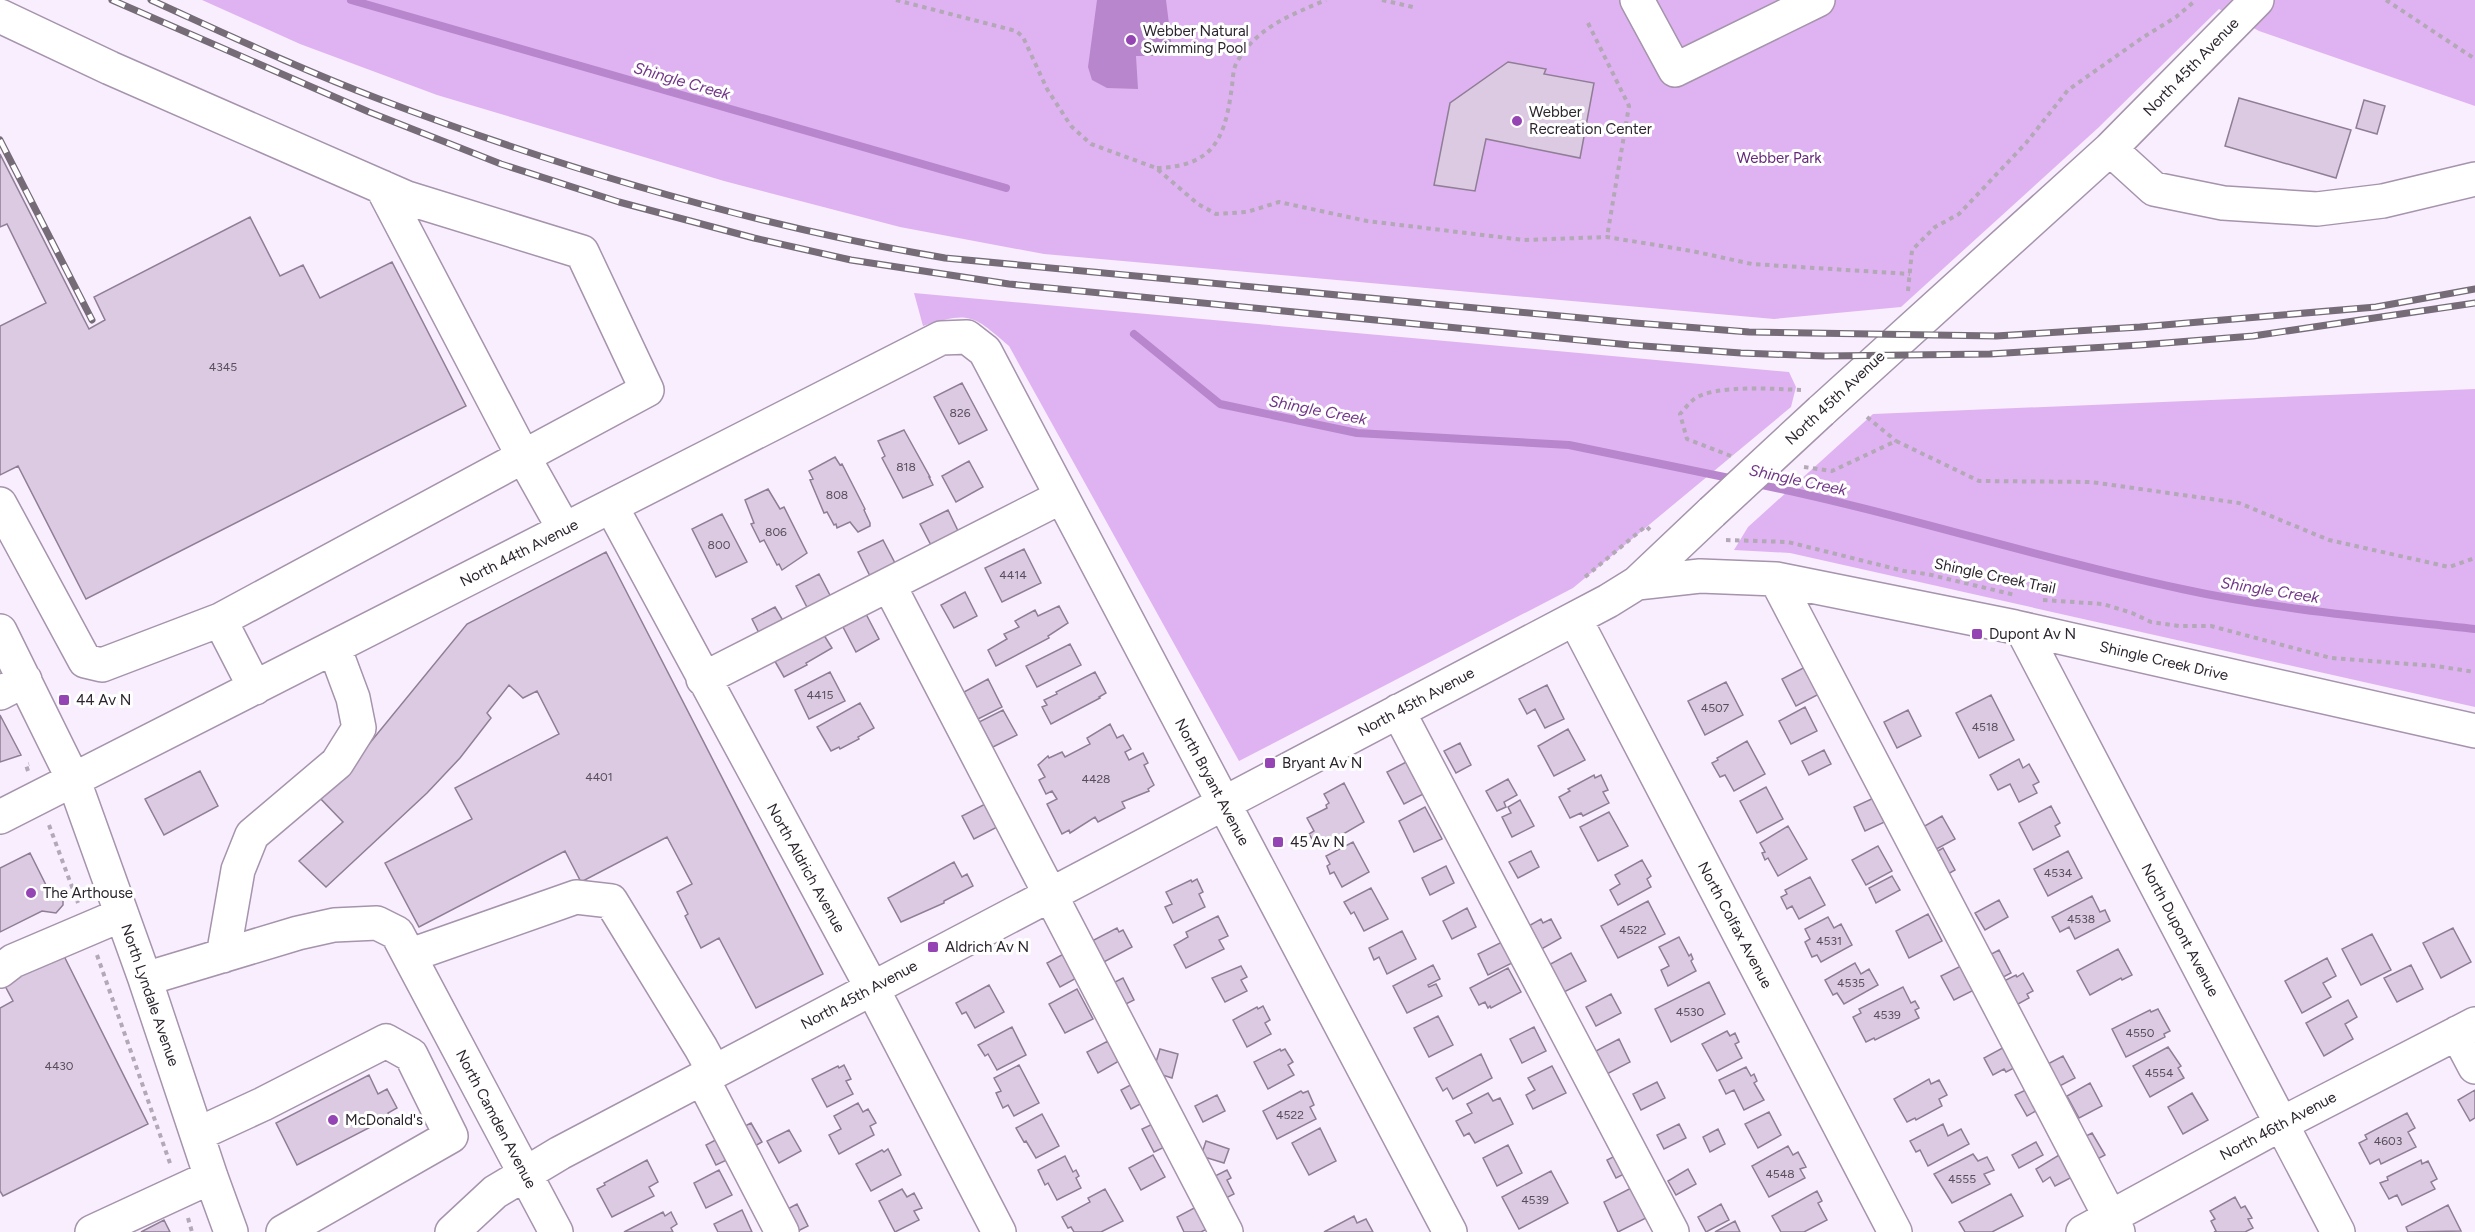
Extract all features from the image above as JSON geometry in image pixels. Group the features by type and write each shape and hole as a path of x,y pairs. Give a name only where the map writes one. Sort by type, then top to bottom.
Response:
{"street":[{"path":"1637,0 1675,70 1818,0"},
{"name":"North 45th Avenue","path":"452,1232 495,1192 525,1172 1575,619 1637,583 1713,512 1811,400 2110,150 2257,0"},
{"path":"0,16 110,68 407,198 582,252 647,390 220,620 102,664 85,661 0,504"},
{"path":"2110,150 2154,189 2223,203 2317,209 2383,201 2475,179"},
{"path":"382,187 523,456 564,529"},
{"name":"North Bryant Avenue","path":"967,337 985,351 1450,1232"},
{"name":"North 44th Avenue","path":"0,817 940,338 967,337"},
{"path":"703,679 1061,497"},
{"name":"North Aldrich Avenue","path":"611,506 872,988 999,1232"},
{"name":"Shingle Creek Drive","path":"1637,583 1700,576 1776,579 2022,629 2475,731"},
{"path":"1776,579 2104,1227"},
{"path":"889,585 1226,1232"},
{"name":"North Colfax Avenue","path":"1575,619 1895,1232"},
{"path":"220,620 255,688"},
{"name":"North Dupont Avenue","path":"2022,629 2338,1232"},
{"name":"North Lyndale Avenue","path":"0,631 13,687 74,781 231,1232"},
{"path":"223,956 238,870 252,835 337,763 359,728 353,698 334,647"},
{"path":"1398,711 1672,1232"},
{"path":"411,955 576,897 611,901 701,1048 708,1075 782,1232"},
{"path":"0,971 13,961 121,915"},
{"name":"North Camden Avenue","path":"145,980 298,933 334,925 377,923 398,933 556,1232"},
{"path":"2466,1029 2475,1067"},
{"name":"North 46th Avenue","path":"2104,1227 2281,1124 2466,1029"},
{"path":"198,1134 386,1041 411,1055 452,1136"},
{"path":"262,1104 289,1107 352,1074 376,1066 392,1068 404,1078 416,1096 427,1131 417,1143 392,1157 337,1201"},
{"path":"283,1232 493,1114"},
{"path":"92,1232 211,1178"}],"path":[{"path":"896,0 1016,31 1023,37 1047,89 1071,126 1091,144 1156,168 1198,204 1216,213 1247,212 1279,202 1367,220 1524,240 1607,237 1752,264 1910,274 1912,250 1935,227 1959,214 2026,143 2068,90 2176,17 2196,0"},
{"path":"1156,168 1190,165 1205,156 1216,142 1227,121 1236,64 1257,36 1293,14 1326,0"},
{"path":"1382,0 1413,7"},
{"path":"2386,0 2475,59"},
{"path":"1588,23 1629,106 1607,237"},
{"path":"1739,458 1727,456 1687,439 1680,414 1694,399 1711,392 1756,388 1811,400"},
{"path":"1867,417 1896,441 1979,481 2091,482 2239,502 2329,540 2449,567 2475,558"},
{"path":"1797,466 1832,471 1896,441"},
{"name":"Shingle Creek Trail","path":"1686,536 1788,542 1894,569 1927,574 2023,597"},
{"name":"Shingle Creek Trail","path":"2037,600 2103,604 2151,622 2179,626 2211,626 2331,658 2436,666 2475,672"},
{"path":"29,764 26,765 87,929 192,1232"}],"green space":[{"name":"Webber Park","path":"202,0 2475,0 2475,106 2259,31 2219,9 2098,128 1901,307 1774,319 1044,254 900,227 724,181 437,95 300,44"},
{"path":"914,293 1789,372 1796,387 1791,407 1573,588 1239,761 1009,346 987,328 970,319 951,318 923,326"},
{"path":"2475,389 2475,707 1790,553 1734,550 1748,527 1873,414"}],"shaded area":[{"name":"Webber Natural Swimming Pool","path":"1097,0 1166,0 1173,56 1136,56 1138,89 1107,88 1092,80 1088,67"}],"building":[{"name":"Webber Recreation Center","path":"1508,62 1546,69 1544,74 1594,83 1580,158 1486,139 1475,191 1434,185 1450,103"},
{"path":"2239,98 2351,130 2336,178 2225,146"},
{"path":"2364,100 2385,106 2377,134 2356,128"},
{"path":"0,154 89,329 105,320 94,297 250,217 280,276 303,265 320,298 392,262 466,406 86,599 18,466 0,475 0,326 46,303 7,224 0,227"},
{"path":"962,383 987,430 959,444 934,397"},
{"path":"904,430 933,485 903,498 882,458 885,456 878,441"},
{"path":"835,457 840,465 842,464 870,523 870,526 858,532 850,522 837,528 836,524 834,525 827,512 824,513 810,480 813,479 809,471"},
{"path":"969,461 983,487 956,502 942,476"},
{"path":"768,489 780,509 784,507 807,553 782,570 764,540 760,542 751,524 754,523 745,500"},
{"path":"948,510 960,535 933,549 920,524"},
{"path":"722,514 747,562 716,577 692,529"},
{"path":"883,540 896,565 871,578 858,552"},
{"path":"1024,549 1041,583 1002,602 985,568"},
{"path":"606,552 823,974 756,1008 719,938 701,948 685,916 688,914 677,892 692,884 667,837 581,882 565,851 419,927 385,863 472,819 455,788 559,734 537,691 523,698 509,685 487,713 491,718 460,758 427,793 326,887 299,861 343,822 317,795 351,766 467,624"},
{"path":"819,574 833,601 810,613 796,586"},
{"path":"965,592 977,616 954,628 941,605"},
{"path":"1059,606 1068,623 1048,636 1049,638 996,666 988,650 1007,639 1004,634 1019,627 1015,621 1035,610 1038,616"},
{"path":"775,607 785,624 761,637 752,619"},
{"path":"866,614 879,639 856,652 843,627"},
{"path":"822,632 832,648 784,677 773,658"},
{"path":"1070,644 1081,665 1037,687 1026,666"},
{"path":"1809,665 1823,692 1796,706 1782,679"},
{"path":"830,672 845,701 809,719 795,690"},
{"path":"1095,672 1106,693 1051,724 1042,707 1047,705 1044,700"},
{"path":"988,679 1002,707 978,719 964,692"},
{"path":"1726,682 1743,715 1705,735 1688,701"},
{"path":"1547,685 1564,719 1545,728 1535,709 1527,714 1519,699"},
{"path":"1991,695 2014,740 1979,758 1956,713"},
{"path":"860,703 874,728 858,737 859,739 831,751 817,727"},
{"path":"1805,707 1817,731 1791,744 1779,721"},
{"path":"1003,710 1017,735 993,747 979,722"},
{"path":"1908,710 1921,736 1897,748 1884,722"},
{"path":"0,715 21,755 0,762"},
{"path":"1110,724 1117,738 1123,735 1131,749 1125,752 1129,760 1143,753 1148,763 1144,765 1154,785 1148,789 1149,791 1122,802 1125,808 1098,822 1095,817 1070,833 1069,830 1062,834 1047,804 1057,799 1052,791 1046,794 1039,780 1045,777 1038,765 1048,756 1049,758 1062,752 1065,757 1090,744 1087,738"},
{"path":"1568,729 1585,760 1554,776 1538,746"},
{"path":"1747,741 1765,774 1734,791 1725,775 1720,777 1712,763"},
{"path":"1460,743 1471,765 1456,773 1444,751"},
{"path":"1824,750 1831,764 1809,775 1802,761"},
{"path":"1414,758 1431,790 1404,804 1387,772"},
{"path":"2019,759 2023,768 2029,764 2039,782 2033,785 2037,793 2019,802 2010,784 1998,790 1990,775"},
{"path":"200,771 218,806 164,835 145,799"},
{"path":"1594,775 1595,778 1601,775 1608,790 1603,792 1609,803 1583,816 1581,813 1570,818 1559,797 1570,791 1568,789"},
{"path":"1508,779 1517,795 1504,802 1506,807 1497,811 1486,791"},
{"path":"1344,783 1364,822 1321,847 1317,840 1314,842 1309,834 1314,831 1307,818 1327,808 1326,805 1329,803 1324,794"},
{"path":"1766,787 1783,819 1757,833 1740,801"},
{"path":"1878,796 1889,820 1865,831 1854,807"},
{"path":"1520,800 1534,826 1512,837 1502,817 1511,813 1508,807"},
{"path":"991,801 1003,824 974,839 962,816"},
{"path":"2051,806 2060,823 2055,826 2060,836 2033,850 2019,823"},
{"path":"1425,807 1442,839 1414,852 1399,821"},
{"path":"1609,812 1628,846 1598,861 1580,827"},
{"path":"1942,816 1955,839 1929,853 1916,831"},
{"path":"1788,826 1807,859 1778,876 1768,858 1765,860 1762,853 1765,852 1760,843"},
{"path":"1353,842 1369,872 1342,887 1334,872 1330,874 1327,866 1330,864 1326,856"},
{"path":"1878,846 1892,871 1866,885 1852,860"},
{"path":"1943,848 1955,870 1941,878 1929,856"},
{"path":"1531,851 1539,867 1518,878 1509,862"},
{"path":"2068,851 2082,878 2048,896 2034,869"},
{"name":"The Arthouse","path":"30,853 47,887 56,888 63,894 63,905 56,913 42,911 0,932 0,868"},
{"path":"1642,860 1651,876 1647,879 1651,887 1618,905 1610,890 1620,884 1615,875"},
{"path":"954,862 962,877 967,874 973,886 944,903 901,922 888,898"},
{"path":"1446,866 1454,883 1430,895 1422,878"},
{"path":"1892,876 1900,890 1876,903 1869,888"},
{"path":"1810,877 1825,905 1799,919 1792,906 1787,909 1781,897 1787,894 1785,890"},
{"path":"1197,879 1203,892 1199,894 1205,907 1173,923 1165,907 1172,904 1166,892"},
{"path":"1371,888 1388,919 1364,931 1354,912 1351,914 1344,902"},
{"path":"2092,896 2100,912 2105,910 2110,921 2075,939 2069,927 2060,932 2052,917"},
{"path":"1999,900 2008,917 1985,930 1975,913"},
{"path":"1648,901 1665,934 1618,958 1601,926"},
{"path":"1467,908 1476,927 1452,939 1443,921"},
{"path":"1928,914 1942,941 1909,958 1896,931"},
{"path":"1218,916 1228,936 1219,940 1224,949 1186,968 1174,945 1188,937 1186,932"},
{"path":"1828,917 1834,928 1841,924 1852,945 1821,962 1817,955 1812,957 1805,942 1810,939 1805,929"},
{"path":"1541,919 1543,923 1551,919 1561,938 1538,951 1525,928"},
{"path":"1117,928 1119,932 1123,930 1132,947 1102,963 1090,942"},
{"path":"2453,928 2471,962 2441,978 2423,943"},
{"path":"1402,931 1416,959 1387,974 1379,957 1374,960 1369,948"},
{"path":"2372,934 2391,970 2361,985 2342,949"},
{"path":"1679,937 1689,956 1691,954 1693,959 1691,961 1696,971 1668,986 1661,970 1669,966 1659,947"},
{"path":"1508,939 1518,960 1488,975 1478,954"},
{"path":"2118,949 2132,975 2122,980 2121,978 2090,995 2077,971"},
{"path":"1999,950 2011,973 1994,982 1982,959"},
{"path":"1069,951 1082,975 1060,987 1047,963"},
{"path":"1571,953 1586,981 1558,995 1543,968"},
{"path":"63,954 148,1124 3,1196 0,1191 0,1008 13,1001 4,984"},
{"path":"2327,958 2336,976 2323,983 2331,997 2302,1013 2285,981"},
{"path":"1855,963 1861,974 1869,969 1878,985 1844,1004 1837,993 1833,995 1825,980"},
{"path":"1965,964 1978,988 1954,1000 1941,976"},
{"path":"1433,965 1440,979 1428,985 1429,987 1436,984 1442,996 1407,1013 1393,986"},
{"path":"2411,965 2423,989 2397,1002 2384,978"},
{"path":"1241,966 1247,977 1241,980 1247,991 1225,1002 1212,978"},
{"path":"1508,968 1521,992 1491,1008 1490,1006 1488,1008 1485,1002 1479,1005 1470,988"},
{"path":"2023,973 2033,991 2027,994 2029,998 2009,1009 1996,985"},
{"path":"1123,978 1134,1000 1120,1007 1109,985"},
{"path":"1709,982 1725,1014 1671,1042 1655,1009"},
{"path":"989,985 1004,1012 975,1028 966,1012 962,1014 956,1003"},
{"path":"1903,987 1911,1003 1915,1001 1919,1008 1915,1010 1919,1018 1875,1040 1874,1038 1866,1042 1853,1017 1861,1013 1859,1009"},
{"path":"1077,989 1093,1019 1065,1033 1049,1004"},
{"path":"1611,994 1621,1013 1596,1026 1586,1007"},
{"path":"2348,1000 2357,1017 2345,1024 2353,1039 2324,1056 2306,1023"},
{"path":"1263,1006 1270,1020 1265,1023 1271,1034 1247,1047 1233,1020"},
{"path":"2158,1009 2170,1031 2164,1034 2165,1037 2126,1057 2112,1029 2150,1010 2151,1012"},
{"path":"1438,1016 1453,1045 1429,1057 1414,1028"},
{"path":"1012,1027 1026,1055 997,1070 988,1054 985,1056 978,1045"},
{"path":"1534,1027 1546,1051 1522,1063 1510,1039"},
{"path":"1727,1031 1730,1036 1735,1033 1739,1042 1735,1044 1742,1058 1717,1071 1702,1044"},
{"path":"1619,1039 1630,1062 1603,1076 1592,1053"},
{"path":"1108,1041 1119,1061 1098,1073 1087,1052"},
{"path":"2008,1045 2018,1066 2006,1072 2004,1069 1993,1075 1984,1058"},
{"path":"2168,1047 2181,1066 2178,1068 2184,1078 2150,1097 2133,1066"},
{"path":"1160,1049 1178,1054 1172,1078 1153,1072"},
{"path":"1280,1049 1281,1051 1285,1049 1293,1062 1288,1065 1294,1075 1268,1089 1254,1062"},
{"path":"1481,1054 1492,1078 1453,1099 1447,1088 1443,1091 1436,1078"},
{"path":"2063,1056 2075,1078 2052,1090 2040,1068"},
{"path":"844,1065 851,1079 846,1081 853,1094 827,1107 812,1079"},
{"path":"1019,1065 1039,1103 1014,1116 1008,1105 1003,1108 996,1093 1001,1091 994,1078"},
{"path":"1552,1066 1566,1093 1533,1109 1526,1095 1535,1090 1528,1078"},
{"path":"1746,1067 1751,1076 1754,1074 1757,1081 1754,1083 1764,1100 1744,1110 1734,1090 1726,1094 1719,1080"},
{"name":"McDonald's","path":"369,1075 378,1094 387,1089 397,1108 388,1113 390,1117 297,1165 276,1123"},
{"path":"1929,1079 1931,1084 1939,1080 1947,1095 1939,1099 1942,1106 1916,1120 1915,1118 1907,1122 1894,1099"},
{"path":"1136,1082 1146,1101 1131,1109 1121,1090"},
{"path":"1657,1082 1665,1098 1641,1110 1633,1094"},
{"path":"2090,1083 2102,1106 2079,1118 2067,1096"},
{"path":"2030,1088 2041,1108 2027,1116 2015,1095"},
{"path":"2475,1090 2475,1118 2470,1121 2458,1100"},
{"path":"1301,1091 1303,1093 1308,1091 1314,1105 1310,1107 1316,1119 1277,1139 1263,1111"},
{"path":"1488,1093 1493,1101 1500,1098 1513,1124 1475,1143 1469,1133 1464,1136 1456,1121 1472,1113 1467,1104"},
{"path":"2192,1093 2208,1120 2183,1134 2168,1107"},
{"path":"1217,1095 1225,1111 1203,1122 1195,1106"},
{"path":"858,1103 863,1112 868,1109 876,1123 870,1126 874,1135 839,1154 829,1135 841,1129 834,1116"},
{"path":"1769,1112 1781,1135 1758,1148 1745,1124"},
{"path":"2407,1113 2415,1128 2408,1132 2416,1147 2381,1164 2379,1159 2370,1164 2359,1143 2367,1139 2365,1135"},
{"path":"1042,1114 1059,1146 1036,1158 1016,1128"},
{"path":"1157,1122 1169,1145 1154,1152 1142,1129"},
{"path":"751,1123 762,1142 748,1150 737,1130"},
{"path":"1679,1124 1686,1138 1664,1149 1657,1135"},
{"path":"1943,1124 1948,1136 1961,1129 1969,1144 1928,1166 1920,1150 1916,1152 1910,1141"},
{"path":"1320,1128 1336,1161 1309,1175 1292,1143"},
{"path":"1718,1129 1725,1144 1710,1152 1703,1137"},
{"path":"789,1130 801,1151 779,1163 767,1141"},
{"path":"2092,1133 2105,1155 2090,1163 2078,1140"},
{"path":"721,1137 731,1158 716,1165 706,1145"},
{"path":"1206,1141 1229,1149 1224,1163 1201,1156"},
{"path":"2036,1142 2043,1155 2019,1168 2012,1155"},
{"path":"1508,1145 1522,1173 1497,1186 1483,1158"},
{"path":"1788,1146 1793,1155 1798,1152 1806,1167 1800,1169 1805,1178 1769,1197 1752,1166"},
{"path":"888,1149 901,1175 871,1191 856,1164"},
{"path":"2064,1152 2076,1175 2055,1186 2050,1177 2043,1182 2036,1169"},
{"path":"1621,1153 1630,1171 1616,1178 1607,1160"},
{"path":"1973,1154 1978,1161 1987,1157 1994,1170 1984,1174 1990,1184 1952,1203 1934,1174"},
{"path":"1153,1155 1165,1177 1141,1190 1129,1168"},
{"path":"1065,1156 1073,1172 1076,1170 1079,1176 1076,1178 1081,1188 1057,1200 1048,1183 1045,1185 1038,1170"},
{"path":"647,1160 658,1182 649,1187 654,1196 612,1217 597,1189"},
{"path":"2421,1160 2422,1164 2428,1161 2437,1179 2431,1182 2435,1189 2402,1205 2397,1195 2389,1199 2380,1183 2388,1180 2387,1177"},
{"path":"1688,1169 1696,1184 1676,1195 1668,1181"},
{"path":"719,1170 732,1195 706,1208 694,1183"},
{"path":"1227,1170 1231,1178 1227,1180 1234,1194 1220,1201 1209,1179"},
{"path":"1551,1171 1568,1203 1519,1229 1502,1197"},
{"path":"1635,1186 1650,1216 1618,1232 1604,1202"},
{"path":"902,1189 907,1197 914,1193 922,1208 914,1211 919,1220 895,1232 879,1201"},
{"path":"1105,1189 1123,1221 1101,1232 1074,1232 1071,1227 1068,1228 1062,1217 1090,1202 1088,1198"},
{"path":"1817,1191 1822,1201 1818,1203 1827,1220 1804,1232 1781,1232 1772,1216"},
{"path":"2011,1194 2023,1216 1992,1232 1965,1232 1959,1222"},
{"path":"2235,1197 2241,1208 2245,1206 2252,1218 2248,1219 2253,1228 2245,1232 2214,1232 2216,1231 2211,1221 2215,1219 2210,1211"},
{"path":"797,1204 808,1226 796,1232 782,1212"},
{"path":"1721,1204 1729,1220 1706,1232 1698,1217"},
{"path":"2448,1205 2461,1231 2408,1232 2406,1227"},
{"path":"1198,1206 1209,1228 1201,1232 1184,1232 1177,1217"},
{"path":"742,1210 752,1232 718,1232 714,1224"},
{"path":"663,1212 665,1216 671,1212 677,1224 671,1228 673,1232 624,1232"},
{"path":"1354,1216 1357,1223 1366,1219 1373,1232 1324,1232"},
{"path":"164,1220 170,1232 141,1232"},
{"path":"1735,1221 1740,1232 1715,1232"}],"waterway":[{"name":"Shingle Creek","path":"351,0 1006,188"},
{"name":"Shingle Creek","path":"1134,334 1220,404 1357,433 1569,445 1734,479"},
{"name":"Shingle Creek","path":"1757,484 1864,508 2075,564 2182,589 2291,608 2475,629"}],"railway":[{"path":"112,0 369,112 501,164 619,202 754,238 851,260 1009,284 1630,345 1825,356 1990,354 2253,336 2475,303"},
{"path":"151,0 350,88 518,149 729,212 873,245 945,258 1749,332 1996,336 2140,327 2376,307 2475,289"},
{"path":"0,140 92,320"}],"place":[{"name":"Webber Natural Swimming Pool","path":"1131,40"},
{"name":"Webber Recreation Center","path":"1517,121"},
{"name":"Dupont Av N","path":"1977,634"},
{"name":"44 Av N","path":"64,700"},
{"name":"Bryant Av N","path":"1270,763"},
{"name":"45 Av N","path":"1278,842"},
{"name":"The Arthouse","path":"31,893"},
{"name":"Aldrich Av N","path":"933,947"},
{"name":"McDonald's","path":"333,1120"}]}
